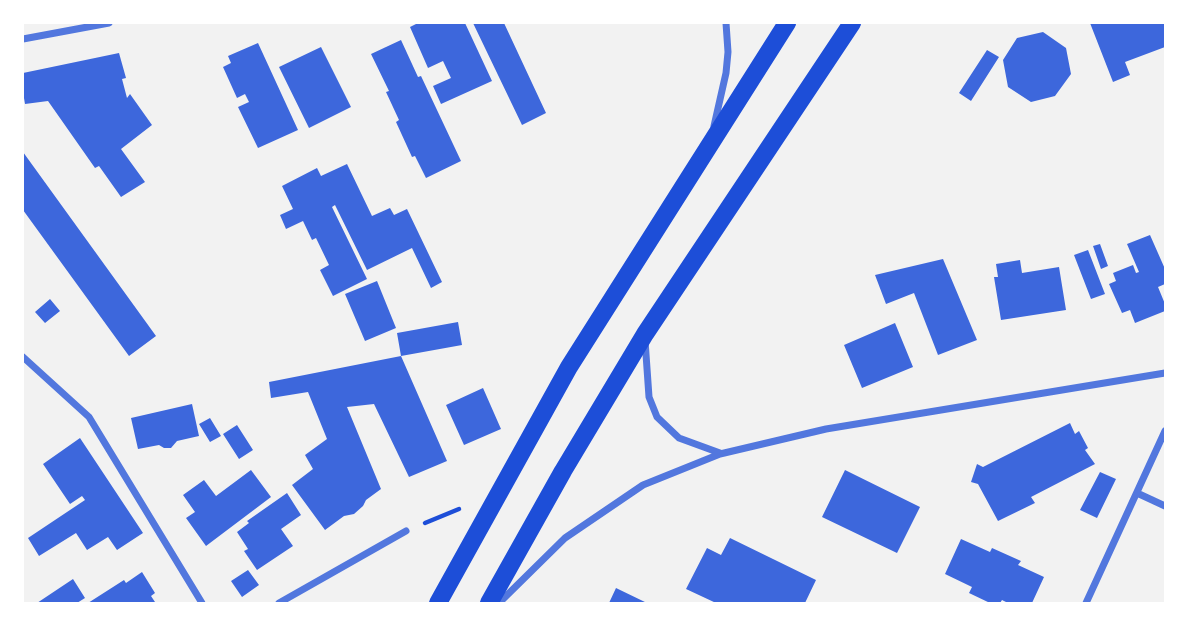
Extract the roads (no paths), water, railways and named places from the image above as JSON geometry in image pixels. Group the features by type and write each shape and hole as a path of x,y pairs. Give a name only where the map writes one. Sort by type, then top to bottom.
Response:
{"main road":[{"path":"438,603 569,367 787,23"},
{"path":"489,603 563,471 645,334 852,23"}],"street":[{"path":"23,39 109,23"},
{"path":"709,145 726,73 726,23"},
{"path":"645,334 649,397 657,417 679,438 720,454"},
{"path":"23,357 89,417 202,603"},
{"path":"499,603 565,538 643,485 720,454 826,429 1165,373"},
{"path":"1086,603 1165,431"},
{"path":"1137,493 1165,506"},
{"path":"279,603 405,531"}]}
